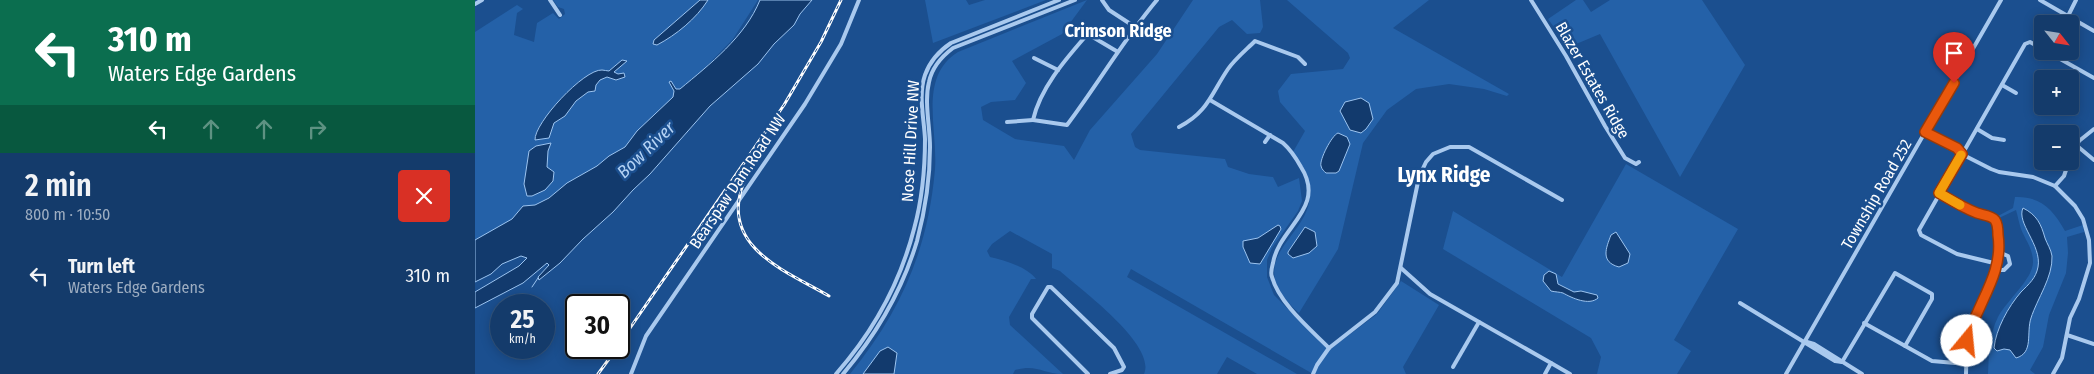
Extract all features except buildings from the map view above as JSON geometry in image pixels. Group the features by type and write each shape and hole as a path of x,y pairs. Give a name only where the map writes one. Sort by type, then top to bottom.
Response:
{"street":[{"path":"475,4 482,0"},
{"path":"550,0 560,15"},
{"name":"Bearspaw Dam Road NW","path":"631,374 646,336 815,88 841,44 859,0"},
{"name":"Nose Hill Drive NW","path":"836,374 862,342 880,314 897,279 910,244 923,182 925,140 922,91 925,74 931,63 951,43 1059,0"},
{"name":"Nose Hill Drive NW","path":"843,374 872,336 888,311 901,284 916,243 928,183 930,151 928,87 934,68 943,56 953,48 1075,0"},
{"path":"1102,0 1109,10 1135,27"},
{"path":"1007,122 1033,120 1066,126 1100,80 1135,27 1157,0"},
{"name":"Blazer Estates Ridge","path":"1531,0 1625,158 1636,164 1639,162"},
{"name":"Township Road 252","path":"1786,374 2001,0"},
{"path":"2040,0 2065,15"},
{"path":"2068,15 2076,0"},
{"path":"2079,23 2094,31"},
{"path":"1033,120 1041,98 1058,70 1083,39 1088,36 1118,52"},
{"path":"1179,127 1194,119 1210,100 1229,68 1255,41 1298,57 1305,64"},
{"path":"1998,264 1957,254 1920,233 1919,228 2025,44 2030,42 2034,44"},
{"path":"1034,58 1058,70"},
{"path":"2062,60 2094,78"},
{"path":"2002,85 2016,94"},
{"path":"1210,100 1270,135 1291,150 1306,175 1309,188 1303,210 1278,247 1271,275 1278,293 1329,348"},
{"path":"1977,129 1992,138 2004,140"},
{"path":"2079,142 2094,129"},
{"path":"1925,132 1957,148 1962,154 1999,172 2033,177 2055,186 2070,200 2083,219 2089,240 2092,263 2070,318 2063,358 2053,374"},
{"path":"1265,142 1270,135"},
{"path":"1313,374 1329,348 1375,312 1397,282 1422,170 1433,154 1443,149 1460,146 1469,147 1562,200"},
{"path":"2079,148 2094,160"},
{"path":"2055,186 2064,176 2066,170"},
{"path":"1939,193 1968,209 1993,218 1996,222 1999,236 1997,270 1970,328 1967,341 1966,374"},
{"path":"1997,270 2007,268 2010,260 2004,252 1999,252"},
{"path":"1401,268 1431,294 1570,374"},
{"path":"1842,362 1895,273 1931,292 1932,299 1905,346"},
{"path":"1088,374 1032,318 1032,314 1048,287 1051,287 1113,348 1123,370 1110,374"},
{"path":"1740,304 1805,341 1827,356 1842,362 1862,374"},
{"path":"1453,367 1479,322"},
{"path":"1864,323 1932,361 1967,364"},
{"path":"2067,335 2094,344"},
{"path":"1545,374 1551,363"}],"shaded area":[{"path":"553,0 758,0 733,39 625,150 475,244 475,32 517,5 523,9 517,13 514,35 534,42 537,23 553,13 559,19 565,14 564,9 558,7"},
{"path":"925,0 966,0 969,5 985,0 1046,0 933,43"},
{"path":"1087,0 1062,34 1012,61 1026,83 1015,100 991,102 981,107 983,120 1015,139 1064,146 1074,160 1090,130 1157,54 1193,0 1260,0 1263,27 1260,33 1247,34 1232,20 1219,27 1131,134 1135,147 1140,150 1225,159 1228,167 1249,174 1273,177 1278,187 1299,178 1302,201 1298,211 1272,248 1267,260 1267,277 1274,295 1329,350 1377,314 1401,281 1439,305 1403,367 1406,374 1313,374 1131,269 1127,277 1297,374 1257,374 1227,357 1217,374 1144,374 1145,362 1139,348 1114,318 1060,271 1052,268 1052,254 1010,231 992,244 987,251 990,257 1021,268 1036,279 1031,279 1009,317 1010,325 1063,374 1023,368 1015,370 1013,374 850,374 884,327 897,303 909,278 926,226 935,169 933,105 934,89 938,75 946,63 958,52"},
{"path":"1287,0 1429,0 1393,28 1509,94 1507,96 1484,89 1449,84 1416,89 1387,110 1363,143 1338,249 1299,313 1282,294 1275,277 1276,262 1282,249 1301,222 1308,207 1309,187 1293,152 1305,131 1280,102 1278,91 1291,74 1343,69 1350,58 1348,53"},
{"path":"1576,0 1583,0 1591,12 1610,0 1702,0 1745,65 1680,177 1600,34 1569,47 1548,19"},
{"path":"1626,164 1738,229 1674,340 1691,351 1677,374 1597,374 1601,357 1591,338 1443,249 1453,211 1562,277"},
{"path":"2015,197 2032,199 2045,205 2056,216 2065,231 2083,225 2084,232 2067,237 2066,273 2049,315 2043,347 2030,370 2035,374 1988,374 1990,345 1995,324 2002,310 2032,269 2033,257 2031,249 2021,229 2016,210 1999,218 1998,216 2013,208"}],"water":[{"path":"700,0 708,0 692,20 664,41 657,45 653,44 654,40"},
{"name":"Bow River","path":"760,0 812,0 800,14 794,25 774,44 758,64 710,106 650,174 560,263 539,280 538,277 549,265 547,263 523,283 502,294 490,294 490,300 475,308 475,292 519,266 527,258 521,256 502,264 491,274 475,282 475,240 512,219 523,206 535,205 549,198 567,183 625,147 637,131 673,97 674,91 669,82 671,81 676,89 680,89 726,49 753,13"},
{"path":"622,60 627,61 614,72 618,74 624,73 625,77 616,80 607,77 600,80 596,85 595,91 588,92 576,101 565,116 554,123 549,138 535,140 543,122 561,98 584,78 594,72 609,71"},
{"path":"1361,98 1369,103 1373,119 1361,133 1350,130 1340,111 1345,102"},
{"path":"1338,133 1347,137 1350,144 1339,171 1336,173 1326,173 1321,166 1322,159 1329,143"},
{"path":"551,143 548,151 547,167 554,172 553,181 545,190 532,196 527,196 524,184 529,151 536,146"},
{"path":"2023,208 2032,214 2040,224 2052,256 2052,264 2031,318 2027,347 2022,355 2016,358 2010,350 1997,351 1994,348 1997,333 2007,311 2034,278 2038,267 2036,251 2023,220"},
{"path":"1278,225 1281,229 1260,264 1250,263 1243,247 1243,241 1258,238"},
{"path":"1305,227 1315,232 1317,246 1309,253 1293,258 1288,252"},
{"path":"1616,232 1630,254 1628,263 1619,267 1609,262 1606,254 1611,235"},
{"path":"1549,271 1556,274 1558,284 1574,292 1581,291 1597,295 1598,298 1585,301 1551,291 1543,281 1544,275"},
{"path":"888,347 897,353 894,374 863,374 880,351"}],"waterway":[{"path":"532,287 538,278"}],"railway":[{"path":"630,328 784,105 821,42 841,0"},
{"path":"755,162 741,190 738,211 742,228 751,243 763,256 796,278 829,296"},
{"path":"598,374 609,359"}],"slow traffic":[{"path":"1960,205 1939,193 1961,155"}],"district":[{"name":"Crimson Ridge","path":"1118,31"},
{"name":"Lynx Ridge","path":"1444,175"}],"route":[{"path":"1954,83 1925,132 1957,148 1962,154 1939,193 1968,209 1993,218 1996,222 1999,236 1999,257 1994,278 1975,314 1967,341"}]}
